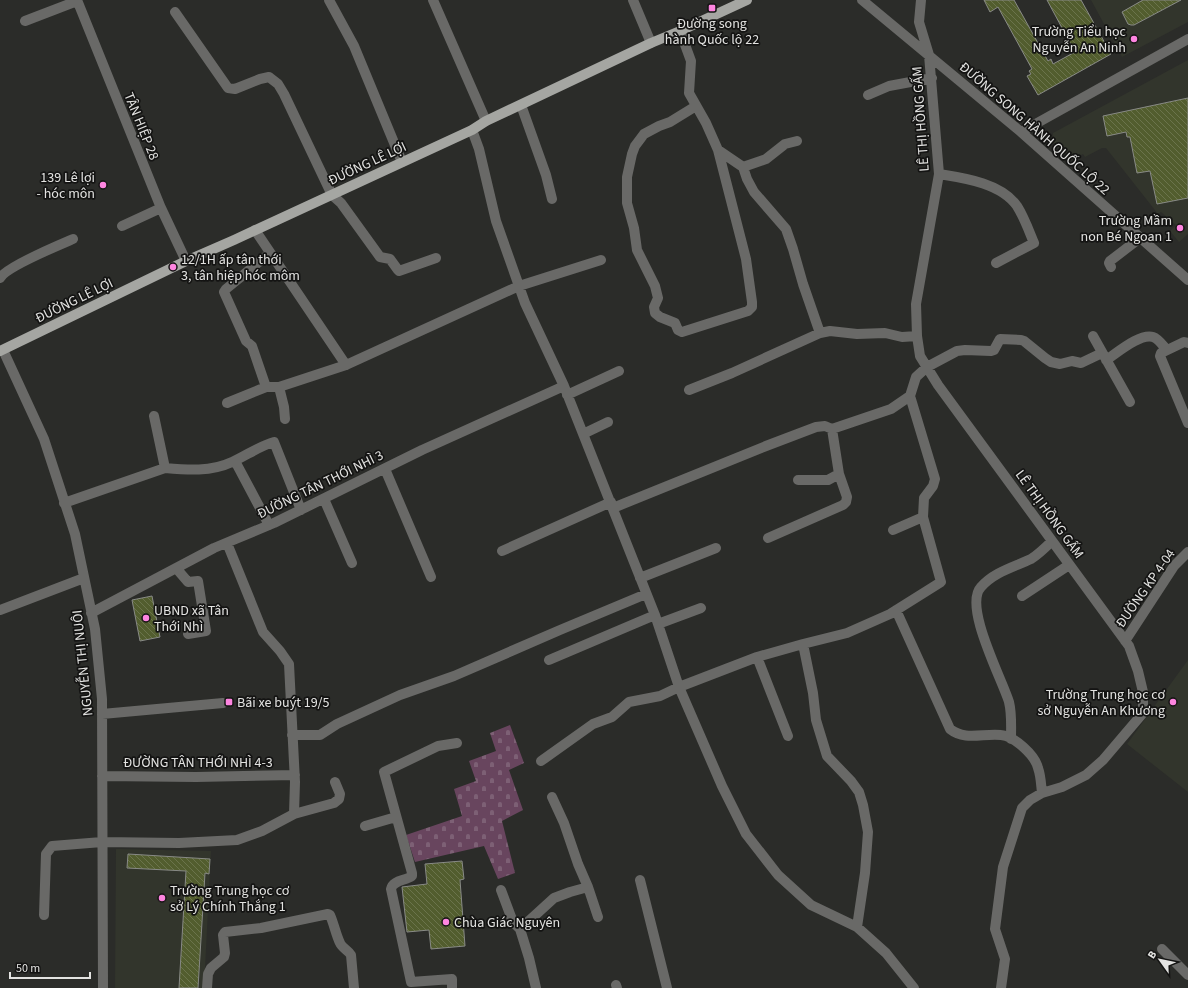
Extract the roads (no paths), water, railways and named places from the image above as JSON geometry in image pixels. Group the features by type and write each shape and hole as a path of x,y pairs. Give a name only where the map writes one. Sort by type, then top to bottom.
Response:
{"main road":[{"name":"ĐƯỜNG LÊ LỢI","path":"1,351 186,261 472,130 486,121 651,43 747,0"}],"street":[{"path":"25,21 77,0"},
{"name":"TÂN HIỆP 28","path":"77,0 161,208 186,261"},
{"path":"329,0 354,46 402,162"},
{"path":"433,0 486,121"},
{"path":"633,0 651,43"},
{"name":"ĐƯỜNG SONG HÀNH QUỐC LỘ 22","path":"862,0 1021,132 1188,280"},
{"name":"LÊ THỊ HỒNG GẤM","path":"921,0 919,22 929,55 939,174 916,304 917,336 920,356 938,385 1129,646 1138,671 1143,692 1143,713 1103,760 1086,775 1062,787 1042,793 1030,800 1022,808 1003,867 995,929 1005,959 1001,988"},
{"path":"175,12 228,88 235,89 269,77 278,84 332,195 340,203 380,257 390,259 398,271 436,258"},
{"path":"680,31 691,61 689,93 706,123 718,150 746,259 750,281 752,307 748,311 682,332 678,330 675,323 660,317 655,313 654,308 658,298 655,286 637,250 634,228 627,202 627,177 633,150 644,134 658,126 670,122 696,106"},
{"path":"1021,132 1188,39"},
{"path":"868,95 889,86 932,78"},
{"path":"521,105 546,175 552,199"},
{"path":"472,130 479,149 496,221 525,303 566,390 656,620 679,687 722,786 746,834 778,875 811,905 857,927 886,953 914,988"},
{"path":"742,167 769,158 785,144 798,142"},
{"path":"718,150 742,167 754,192 782,224 789,235 803,284 820,333"},
{"path":"939,174 960,177 983,183 1002,192 1016,206 1034,243 996,263"},
{"path":"122,226 161,208"},
{"path":"256,230 346,366"},
{"path":"1111,267 1109,263 1110,260 1140,238"},
{"path":"0,278 3,274 22,263 73,239"},
{"path":"266,387 252,346 246,341 224,292 270,253"},
{"path":"227,403 266,387 278,387 346,366 519,286 601,260"},
{"path":"689,390 732,373 820,333 830,331 857,334 885,333 902,337 917,336"},
{"path":"1093,336 1130,402"},
{"path":"540,760 593,724 612,717 629,702 660,696 679,687 757,657 847,633 896,610 941,582 923,518 924,498 933,486 935,479 910,396 916,377 927,367 957,351 994,350 1000,339 1024,341 1051,362 1060,364 1072,361 1081,363 1104,356 1132,342 1146,337 1152,337 1158,340 1167,350"},
{"path":"1188,342 1184,342 1162,353 1160,359 1188,423"},
{"name":"NGUYỄN THỊ NUÔI","path":"1,351 44,439 75,534 95,629 102,699 103,988"},
{"name":"ĐƯỜNG TÂN THỚI NHÌ 3","path":"91,613 176,568 301,510 422,450 566,390 619,371"},
{"path":"278,387 284,407 285,419"},
{"path":"502,551 612,505 816,427 825,426 832,429 892,409 910,396"},
{"path":"154,416 165,468"},
{"path":"583,434 608,422"},
{"path":"768,538 843,505 846,502 847,497 839,474 832,429"},
{"path":"64,503 165,468 198,470 217,467 235,461 254,450 274,442 301,510"},
{"path":"235,461 269,525"},
{"path":"385,469 431,577"},
{"path":"798,480 828,480 839,474"},
{"path":"324,498 352,563"},
{"path":"892,530 923,518"},
{"path":"1011,739 1011,716 1009,703 990,655 979,621 976,595 982,585 1005,569 1036,555 1052,541"},
{"path":"228,543 263,632 289,664 295,775 294,814"},
{"path":"640,578 716,548"},
{"name":"ĐƯỜNG KP 4-04","path":"1125,641 1174,566 1188,552"},
{"path":"1022,596 1070,565"},
{"path":"176,568 188,582 198,581 206,631 188,634"},
{"path":"0,610 84,578"},
{"path":"292,735 320,735 337,724 400,695 454,676 646,594"},
{"path":"549,660 656,620 701,608"},
{"path":"896,610 950,729 956,734 966,736 1002,735 1016,741 1029,753 1038,767 1042,793"},
{"path":"803,644 813,693 816,720 827,756 851,781 859,792 863,805 868,832 866,866 857,927"},
{"path":"757,657 788,736"},
{"path":"102,714 223,703"},
{"path":"452,988 452,979 411,982 391,889 395,883 412,876 384,772 438,746 457,743"},
{"name":"ĐƯỜNG TÂN THỚI NHÌ 4-3","path":"102,776 196,777 295,775"},
{"path":"44,915 45,859 48,849 52,846 102,842 179,843 237,840 262,831 294,814 334,803 339,799 340,794 335,782"},
{"path":"552,797 564,823 598,917"},
{"path":"365,826 396,817"},
{"path":"640,880 667,988"},
{"path":"520,929 554,898 588,887"},
{"path":"501,890 513,922 520,929 536,988"},
{"path":"207,988 208,974 211,968 224,957 223,935 226,932 261,928 328,914 330,915 337,932 340,944 351,955 354,988"},
{"path":"1162,949 1188,975"}],"place":[{"name":"Đường song hành Quốc lộ 22","path":"712,8"},
{"name":"Trường Tiểu học Nguyễn An Ninh","path":"1134,39"},
{"name":"139 Lê lợi - hóc môn","path":"103,185"},
{"name":"Trường Mầm non Bé Ngoan 1","path":"1180,228"},
{"name":"12/1H ấp tân thới 3, tân hiệp hóc môm","path":"173,267"},
{"name":"UBND xã Tân Thới Nhì","path":"146,618"},
{"name":"Bãi xe buýt 19/5","path":"229,702"},
{"name":"Trường Trung học cơ sở Nguyễn An Khương","path":"1173,702"},
{"name":"Trường Trung học cơ sở Lý Chính Thắng 1","path":"162,898"},
{"name":"Chùa Giác Nguyên","path":"446,922"}]}
